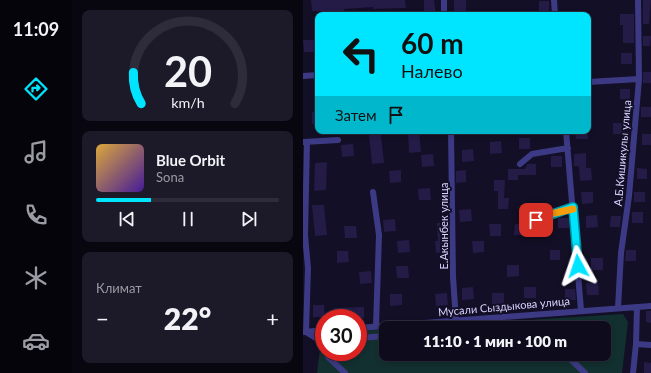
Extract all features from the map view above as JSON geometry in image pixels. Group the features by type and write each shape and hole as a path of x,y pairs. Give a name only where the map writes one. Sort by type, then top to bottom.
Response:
{"street":[{"path":"444,0 444,12"},
{"path":"554,0 555,12"},
{"name":"А.Б.Кишикулы улица","path":"618,308 621,253 629,196 639,79 638,0"},
{"path":"303,76 315,75"},
{"path":"591,82 639,79"},
{"name":"Е.Акынбек улица","path":"451,134 455,320"},
{"path":"566,134 581,310"},
{"path":"305,332 308,268 305,235 305,142 338,140"},
{"path":"520,164 532,154 567,148"},
{"path":"373,192 379,236 376,326"},
{"path":"536,220 573,207"},
{"name":"Мусали Сыздыкова улица","path":"367,327 651,306"},
{"path":"633,373 636,344 637,307"},
{"path":"305,332 315,331"},
{"path":"305,332 315,338"},
{"path":"367,337 379,336"},
{"path":"636,344 651,345"},
{"path":"332,361 345,373"},
{"path":"572,361 585,373"}],"green space":[{"path":"623,314 628,322 622,373 317,373 318,361 367,361 367,330 379,330 379,361 611,361 611,321 513,321"}],"building":[{"path":"311,0 405,0 406,8 373,9 373,7 344,9 344,11 312,11"},
{"path":"424,0 434,0 436,12 424,12"},
{"path":"454,0 466,0 466,12 454,12"},
{"path":"643,0 651,0 649,24 643,24"},
{"path":"539,1 549,1 549,12 539,12"},
{"path":"620,14 634,14 634,43 623,43 623,25 620,25"},
{"path":"643,36 651,36 650,46 643,46"},
{"path":"303,40 315,40 315,52 304,52"},
{"path":"621,53 632,53 632,64 621,64"},
{"path":"643,72 651,72 651,83 643,83"},
{"path":"620,89 630,89 630,100 620,99"},
{"path":"641,107 651,107 651,117 641,117"},
{"path":"312,112 315,112 315,124 312,124"},
{"path":"613,123 623,123 623,134 613,134"},
{"path":"408,134 419,134 421,152 409,153"},
{"path":"575,134 587,134 588,139 576,139"},
{"path":"642,134 651,134 651,145 642,145"},
{"path":"369,135 381,135 384,163 372,164"},
{"path":"519,138 530,138 530,149 519,149"},
{"path":"501,141 502,153 490,154 490,142"},
{"path":"353,144 354,156 342,157 341,145"},
{"path":"473,149 474,161 462,162 462,150"},
{"path":"586,153 586,168 591,168 592,180 580,181 579,166 574,166 574,154"},
{"path":"433,154 434,166 422,167 421,155"},
{"path":"551,156 562,156 562,167 551,167"},
{"path":"327,162 326,190 314,191 315,163"},
{"path":"527,164 536,164 536,175 518,175 518,180 508,180 508,169 525,169"},
{"path":"637,168 647,169 647,179 637,179"},
{"path":"401,170 401,182 390,183 389,171"},
{"path":"466,170 466,182 456,183 456,171"},
{"path":"494,180 505,180 504,198 509,198 508,209 498,209 498,191 494,191"},
{"path":"430,188 431,200 419,200 418,189"},
{"path":"581,192 593,192 593,203 582,204"},
{"path":"634,192 645,192 645,202 634,202"},
{"path":"312,205 324,205 327,235 315,236"},
{"path":"471,209 472,221 460,222 459,210"},
{"path":"632,212 643,212 643,223 632,223"},
{"path":"597,215 598,227 586,228 586,216"},
{"path":"611,216 621,216 620,227 610,227"},
{"path":"558,218 569,218 569,228 558,228"},
{"path":"395,219 396,231 384,232 383,220"},
{"path":"437,223 448,223 447,252 436,253 435,241 438,241"},
{"path":"489,224 501,224 501,236 490,236"},
{"path":"515,224 525,224 525,235 514,235"},
{"path":"344,226 356,226 357,238 345,238"},
{"path":"409,240 410,252 398,253 397,241"},
{"path":"472,241 484,241 484,252 473,253"},
{"path":"550,250 560,250 560,260 550,260"},
{"path":"626,250 636,250 636,261 625,261"},
{"path":"337,251 348,251 349,262 337,263"},
{"path":"591,258 603,258 603,270 591,270"},
{"path":"507,265 519,265 519,276 507,277"},
{"path":"396,266 408,266 409,278 397,278"},
{"path":"371,271 372,283 360,284 359,272"},
{"path":"586,283 598,283 599,295 587,295"},
{"path":"473,287 474,299 462,300 462,288"},
{"path":"524,287 536,287 536,298 524,298"},
{"path":"565,289 575,289 576,300 565,300"},
{"path":"447,293 448,305 436,306 435,294"},
{"path":"492,293 504,293 504,304 492,305"},
{"path":"390,294 402,294 402,305 390,306"},
{"path":"313,305 324,305 324,309 315,309 315,317 313,317"},
{"path":"364,307 364,309 334,309"},
{"path":"646,311 651,311 651,323 646,322"},
{"path":"644,362 651,363 651,373 644,373"}],"slow traffic":[{"path":"555,213 573,207 573,209"}],"route":[{"path":"536,220 573,207 578,266"}]}
